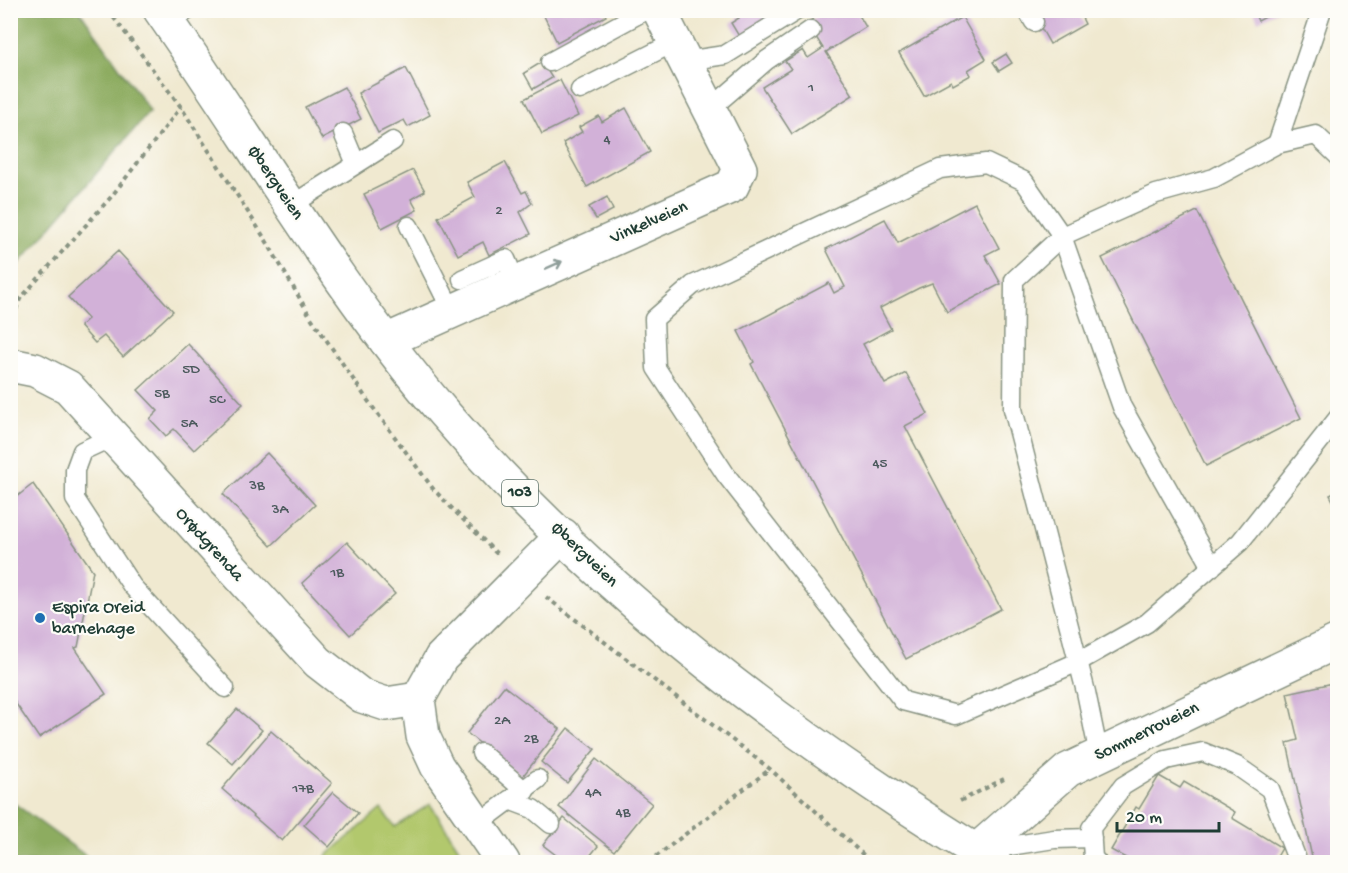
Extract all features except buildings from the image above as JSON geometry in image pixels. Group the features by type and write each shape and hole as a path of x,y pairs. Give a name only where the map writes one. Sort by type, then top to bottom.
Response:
{"street":[{"name":"Vinkelveien","path":"386,341 732,186 740,169 659,10"},
{"name":"Øbergveien","path":"172,14 290,206 386,341 489,464 641,608 736,686 924,818 985,857"},
{"name":"Orødgrenda","path":"10,365 34,370 68,387 279,622 342,683 362,696 386,704 418,699"},
{"path":"503,862 437,766 423,736 418,699 441,658 563,535"},
{"name":"Sommerroveien","path":"985,857 1068,770 1338,641"}],"lane":[{"path":"550,62 646,10"},
{"path":"1277,144 1322,10"},
{"path":"580,90 680,52 725,55 796,11"},
{"path":"710,109 767,60 811,30"},
{"path":"343,134 357,164"},
{"path":"1099,755 1078,662 1013,409 1014,280 1062,236 1156,194 1214,178 1277,144 1316,135 1338,156"},
{"path":"290,206 393,141"},
{"path":"1212,567 1122,407 1062,236 1024,181 986,163 940,169 693,285 654,319 656,369 726,475 903,701 956,715 1078,662 1147,623 1212,567 1240,542 1338,418"},
{"path":"409,226 452,311"},
{"path":"462,279 506,259 516,282"},
{"path":"112,437 82,451 75,470 75,499 132,586 225,688"},
{"path":"1097,862 1093,858 1091,828 1123,786 1166,760 1203,752 1238,766 1270,789 1298,862"},
{"path":"481,753 524,790 533,809 551,824"},
{"path":"478,824 524,790"},
{"path":"985,857 1054,839 1092,838"}],"path":[{"path":"10,327 20,299 111,197 181,107"},
{"path":"649,862 770,769"}],"green space":[{"path":"11,10 80,11 150,111 11,273"},
{"path":"11,801 89,858 85,862 11,862"},
{"path":"430,804 468,862 327,862 326,856 381,809 395,827"}],"place":[{"name":"Espira Oreid barnehage","path":"40,618"}]}
